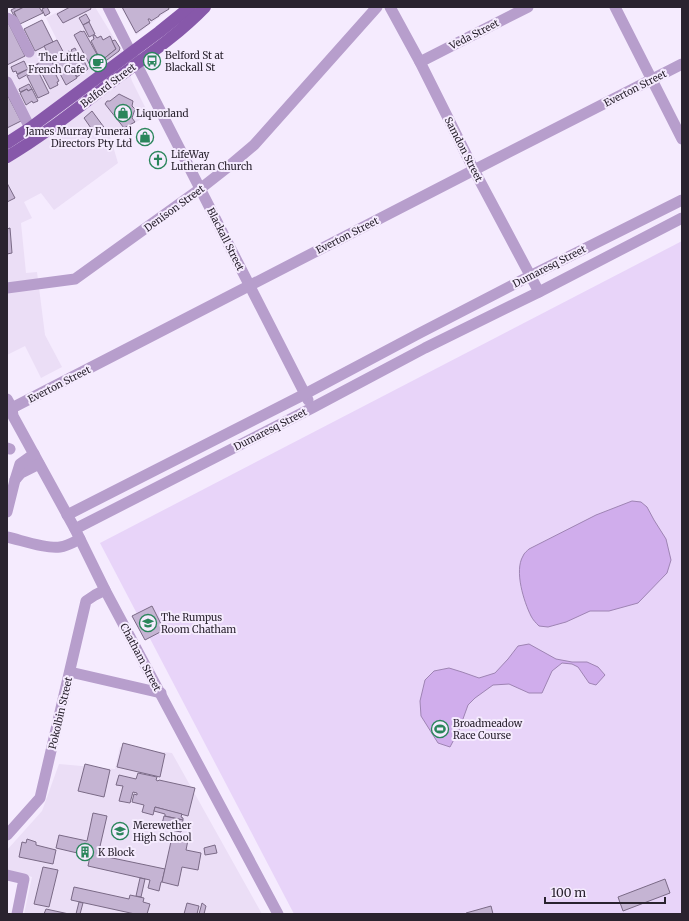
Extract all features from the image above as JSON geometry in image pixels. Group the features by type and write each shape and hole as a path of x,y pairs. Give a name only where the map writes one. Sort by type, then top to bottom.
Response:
{"main road":[{"name":"Belford Street","path":"7,143 30,128 159,32 190,7"},
{"name":"Belford Street","path":"7,157 50,129 136,64 186,26 205,7"}],"street":[{"name":"Blackall Street","path":"108,7 312,408"},
{"name":"Denison Street","path":"7,288 75,279 200,189 254,145 377,7"},
{"name":"Samdon Street","path":"390,7 539,292"},
{"name":"Veda Street","path":"420,62 528,7"},
{"path":"615,7 682,139"},
{"path":"7,18 13,21 28,52"},
{"name":"Everton Street","path":"9,403 250,285 682,64"},
{"path":"7,82 30,128"},
{"name":"Dumaresq Street","path":"68,515 305,394 530,276 682,200"},
{"name":"Dumaresq Street","path":"75,529 312,408 425,348 539,292 682,218"},
{"path":"418,334 425,348"},
{"name":"Chatham Street","path":"9,403 13,416 68,515 105,590 278,914"},
{"path":"213,441 220,455"},
{"path":"7,512 20,464 36,459"},
{"path":"7,537 50,547 60,547 80,539"},
{"name":"Pokolbin Street","path":"7,835 40,798 86,601 105,590"},
{"path":"70,672 161,693"},
{"path":"7,875 24,879 17,914"}],"shaded area":[{"path":"67,7 95,7 122,51 132,81 149,115 110,136 118,163 54,210 41,193 24,202 32,218 21,223 26,273 37,272 45,335 62,367 41,378 25,346 7,355 7,64 57,40 46,18"},
{"path":"121,7 173,7 136,35"},
{"name":"Broadmeadow Race Course","path":"682,241 682,914 294,914 100,543"},
{"path":"632,501 641,502 647,507 666,539 671,560 667,573 638,603 609,611 590,611 566,622 548,627 539,626 528,610 521,586 519,570 520,562 524,554 529,549 596,515"},
{"path":"529,644 556,659 572,662 587,662 598,667 605,675 596,685 589,683 578,667 572,664 562,663 552,671 542,693 529,693 509,684 493,685 468,705 459,730 450,747 438,743 421,716 420,701 425,680 434,671 449,668 479,678 495,673 518,646"},
{"name":"Merewether High School","path":"120,747 172,753 262,914 24,914 32,877 7,870 7,850 42,811 59,764 115,769"}],"building":[{"path":"17,7 24,7 14,12 15,18 11,10"},
{"path":"24,7 39,7 43,13 20,24 14,12"},
{"path":"46,7 50,13 45,16 42,9"},
{"path":"70,7 90,7 91,9 63,23 57,14"},
{"path":"122,7 168,7 169,9 151,21 148,19 150,23 136,33"},
{"path":"86,14 90,21 83,25 79,18"},
{"path":"42,20 53,42 35,51 24,29"},
{"path":"89,22 95,34 89,37 83,25"},
{"path":"9,24 25,56 7,65 7,25"},
{"path":"84,31 99,58 97,59 98,61 91,67 74,35"},
{"path":"95,35 97,38 101,36 103,40 110,36 116,49 101,61 91,41 94,39 93,36"},
{"path":"57,40 77,78 66,85 58,70 56,70 44,46"},
{"path":"115,40 120,48 119,51 103,63 101,62 116,49 112,41"},
{"path":"75,48 77,52 67,57 65,53 69,51 69,53"},
{"path":"77,52 80,58 82,57 88,69 77,77 67,57"},
{"path":"50,57 54,66 52,67 59,81 57,82 58,85 50,89 37,64"},
{"path":"24,61 28,69 17,74 16,71 13,72 11,67"},
{"path":"37,64 39,73 38,71 35,72 32,67"},
{"path":"32,67 34,71 19,79 17,75"},
{"path":"38,71 49,93 38,98 27,76"},
{"path":"29,84 32,89 28,91 27,89 20,92 19,89"},
{"path":"27,89 28,91 32,89 38,101 33,103 32,101 26,105 20,93"},
{"path":"7,94 21,121 7,128"},
{"name":"Liquorland","path":"119,94 133,101 132,106 135,109 132,118 135,122 124,128 105,104 107,101 110,101"},
{"path":"92,111 109,134 106,136 102,132 100,134 96,129 93,131 84,118"},
{"path":"7,183 15,198 7,202"},
{"path":"10,228 12,253 7,254 7,229"},
{"name":"The Rumpus Room Chatham","path":"152,606 164,630 145,640 132,616"},
{"path":"123,743 165,754 160,777 117,767"},
{"path":"85,764 110,770 104,797 78,791"},
{"path":"138,773 157,777 156,780 158,781 195,788 188,816 155,807 153,815 142,812 144,805 132,802 134,794 137,795 137,793 133,792 130,803 119,801 123,786 116,785 119,775 136,779"},
{"path":"155,807 182,814 181,817 183,820 165,816 165,814 154,811"},
{"name":"K Block","path":"93,813 107,816 98,855 165,869 159,891 148,888 150,880 88,866 90,856 56,848 59,835 87,841"},
{"path":"164,816 183,820 181,832 161,828"},
{"path":"172,837 188,840 186,850 201,853 198,870 182,867 178,886 162,882"},
{"path":"27,839 36,842 36,845 56,850 53,864 19,857 22,842 26,843"},
{"path":"215,845 217,853 205,855 204,848"},
{"path":"43,867 58,870 49,907 34,904"},
{"path":"140,878 145,879 141,897 136,896"},
{"path":"665,879 670,893 623,911 618,897"},
{"path":"74,887 129,899 130,895 144,898 143,902 150,904 147,914 135,914 71,900"},
{"path":"79,902 83,903 80,914 76,914"},
{"path":"187,903 199,906 197,914 184,914"},
{"path":"202,903 206,906 204,914 199,914"},
{"path":"491,906 493,914 466,914 466,913"},
{"path":"46,909 69,914 44,914"}],"place":[{"name":"Belford St at Blackall St","path":"152,61"},
{"name":"The Little French Cafe","path":"98,63"},
{"name":"Liquorland","path":"123,113"},
{"name":"James Murray Funeral Directors Pty Ltd","path":"145,137"},
{"name":"LifeWay Lutheran Church","path":"158,160"},
{"name":"The Rumpus Room Chatham","path":"148,623"},
{"name":"Broadmeadow Race Course","path":"440,729"},
{"name":"Merewether High School","path":"120,831"},
{"name":"K Block","path":"85,852"}]}
